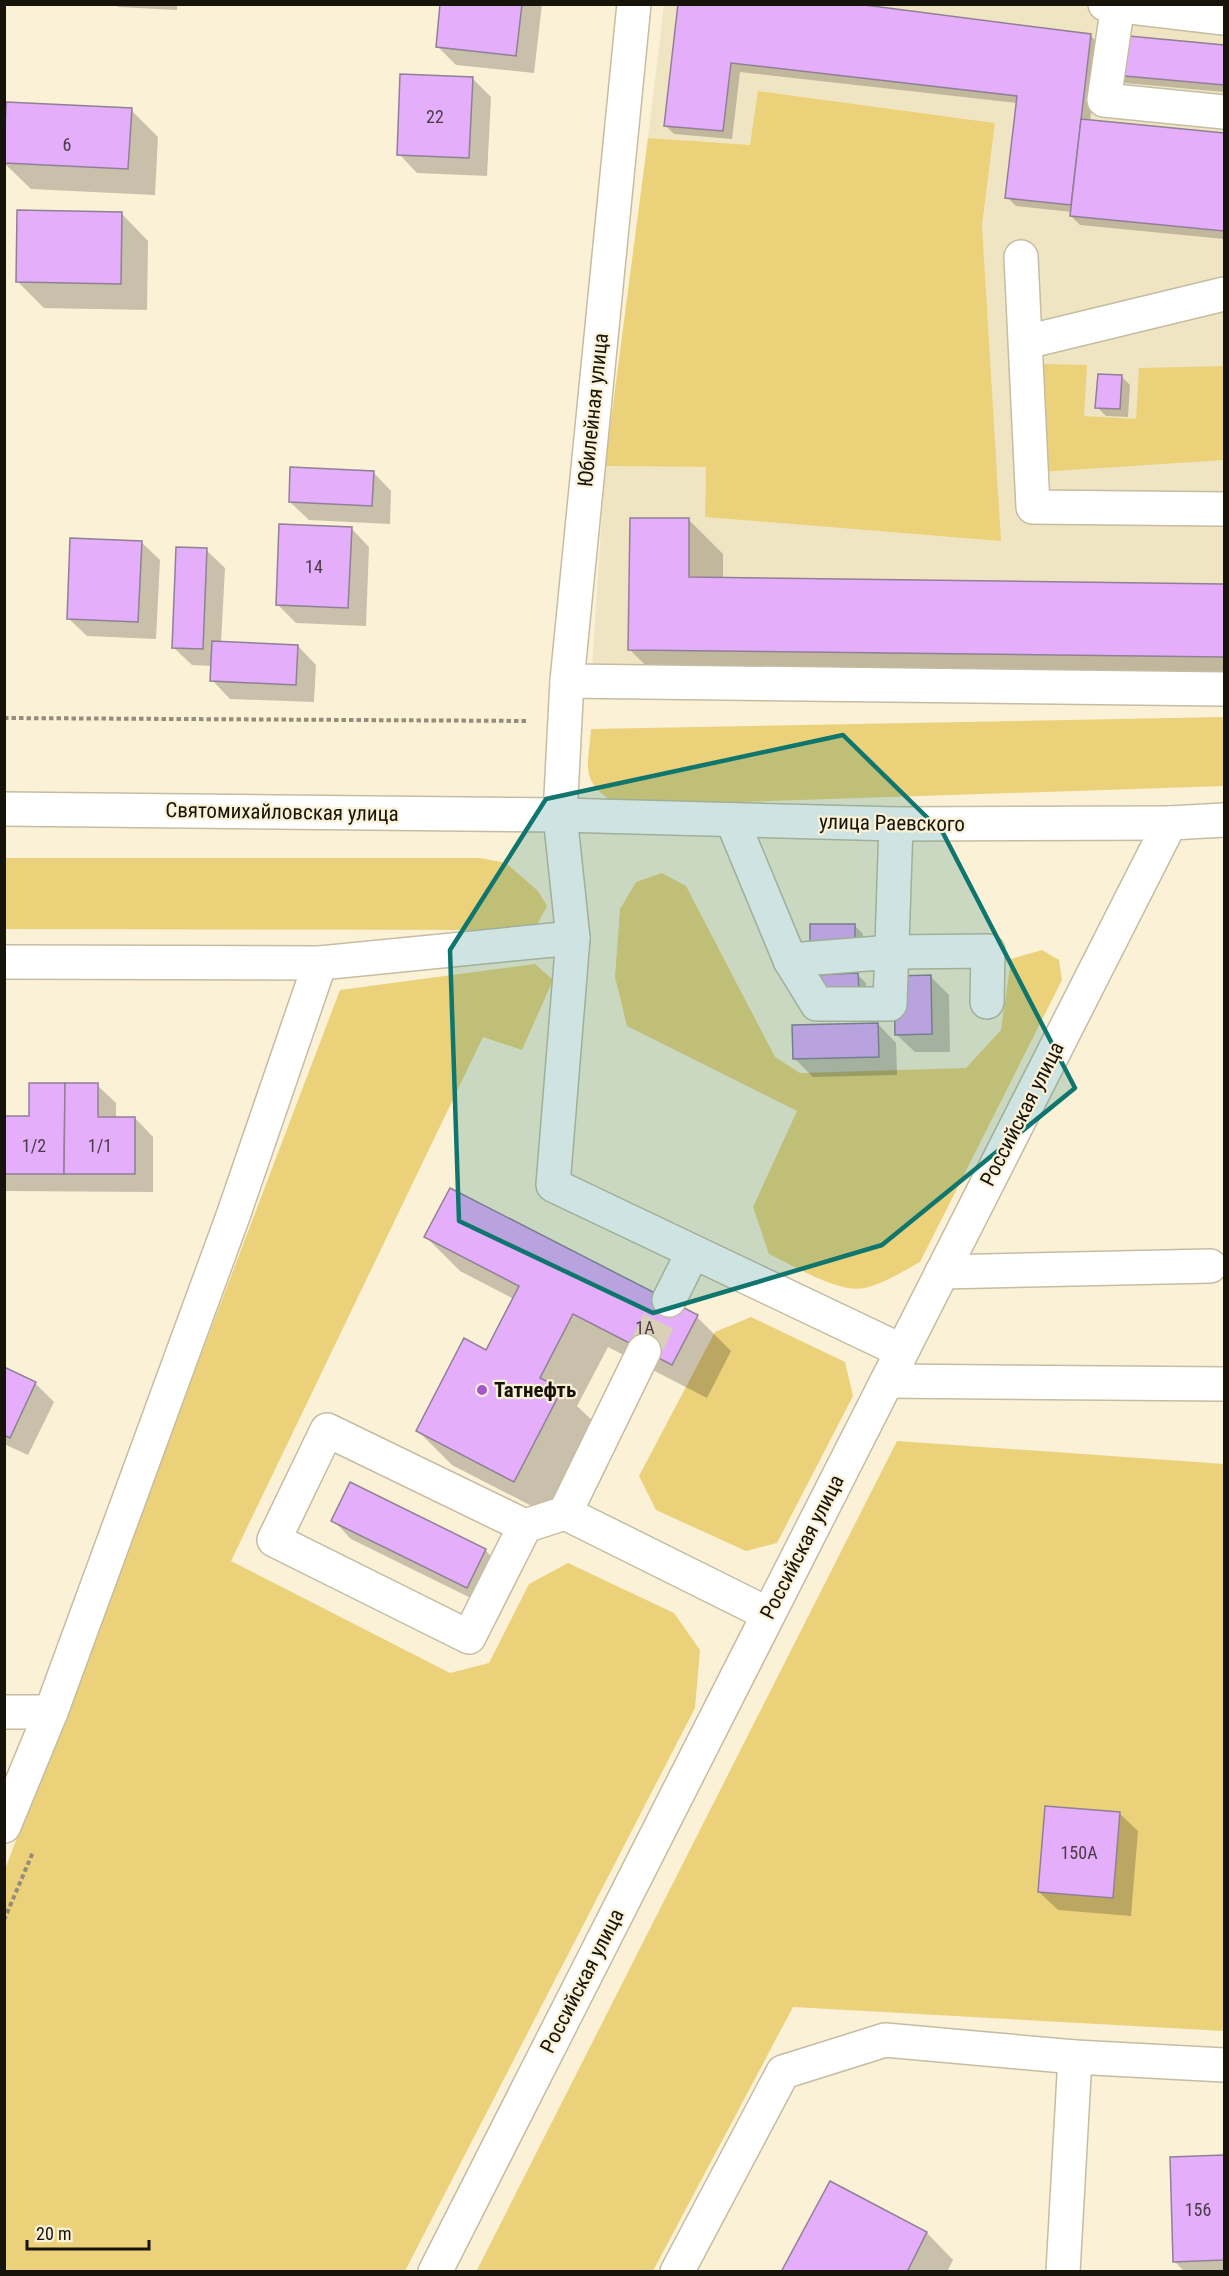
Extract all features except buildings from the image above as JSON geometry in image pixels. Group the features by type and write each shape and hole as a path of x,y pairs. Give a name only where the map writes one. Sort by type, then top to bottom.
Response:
{"street":[{"name":"Юбилейная улица","path":"634,4 567,681 560,815 573,938 554,1185 693,1252"},
{"path":"1224,18 1113,5 1104,100 1224,112"},
{"path":"1021,257 1033,507 1224,509"},
{"path":"1026,342 1224,294"},
{"path":"567,681 1224,689"},
{"name":"Святомихайловская улица","path":"4,809 560,815"},
{"name":"улица Раевского","path":"560,815 896,824 1170,823 1224,820"},
{"path":"732,820 790,960 817,1004 890,1004 896,824"},
{"name":"Российская улица","path":"435,2271 1170,823"},
{"path":"4,962 320,963 573,938"},
{"path":"790,960 892,952 988,951 987,1002"},
{"path":"4,1826 51,1712 233,1216 320,963"},
{"path":"669,1300 693,1252 902,1351"},
{"path":"942,1272 1210,1266"},
{"path":"565,1513 644,1351"},
{"path":"887,1381 1224,1384"},
{"path":"525,1526 468,1636 274,1540 327,1430 525,1526 565,1513 768,1614"},
{"path":"4,1712 51,1712"},
{"path":"677,2271 783,2072 885,2040 1075,2057 1224,2065"},
{"path":"1063,2271 1075,2057"}],"highlighted area":[{"path":"843,735 943,833 1075,1088 882,1245 653,1313 459,1221 450,950 546,799"}],"shaded area":[{"path":"664,5 1224,5 1224,675 592,667 605,466 706,467 705,516 982,226 995,123 759,91 750,146 648,138"},
{"path":"758,91 995,123 982,226 1001,541 705,517 706,467 605,466 648,138 750,145"},
{"path":"1044,364 1087,365 1084,416 1136,419 1139,368 1224,366 1224,460 1040,472"},
{"path":"1224,717 1224,786 619,806 597,789 589,774 588,765 591,729"},
{"path":"5,858 480,858 506,863 538,891 547,906 537,925 508,930 5,929"},
{"path":"662,873 686,886 775,1057 800,1073 966,1068 1001,1030 1011,959 1042,950 1059,960 1062,980 920,1262 879,1283 855,1289 830,1283 769,1254 753,1207 797,1111 627,1026 615,977 620,909 636,882"},
{"path":"535,964 553,980 522,1050 483,1037 231,1561 450,1673 489,1663 529,1584 568,1563 674,1613 700,1650 695,1708 405,2271 5,2271 4,1872 340,990"},
{"path":"751,1317 845,1362 853,1396 777,1543 746,1551 656,1510 639,1476 715,1332"},
{"path":"897,1441 1224,1464 1224,2031 793,2007 653,2271 476,2272"}],"tunnel":[{"path":"644,1351 669,1300"}],"place":[{"name":"Татнефть","path":"482,1390"}]}
